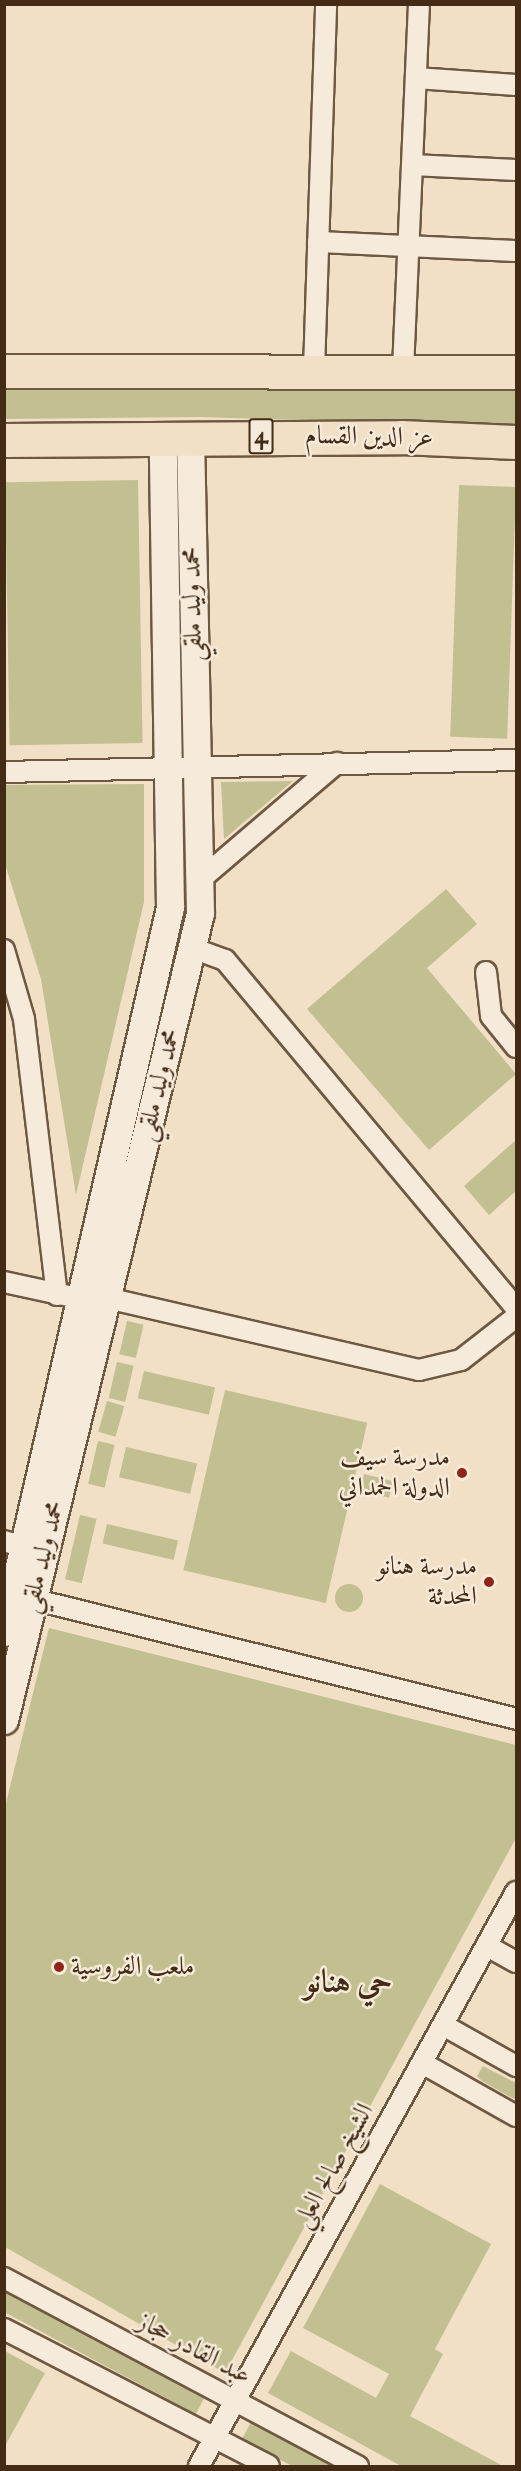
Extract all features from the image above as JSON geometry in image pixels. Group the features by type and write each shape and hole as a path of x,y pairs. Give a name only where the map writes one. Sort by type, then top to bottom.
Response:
{"highway":[{"path":"4,371 516,372"},
{"name":"عز الدين القسام","path":"4,440 177,436 516,442"}],"street":[{"path":"314,370 326,4"},
{"path":"403,370 418,4"},
{"path":"416,78 516,85"},
{"path":"412,165 516,170"},
{"path":"318,242 516,251"},
{"name":"محمد وليد ملقي","path":"4,1720 192,948 201,879 177,436"},
{"name":"محمد وليد ملقي","path":"4,1632 15,1544 67,1296 170,907 170,766 177,436"},
{"path":"4,772 170,766 516,760"},
{"path":"201,879 337,763"},
{"path":"192,948 225,960 516,1308"},
{"path":"4,950 24,1019 67,1296 4,1282"},
{"path":"486,972 492,1016 516,1047"},
{"path":"107,1298 419,1370 460,1360 516,1317"},
{"path":"32,1599 516,1719"},
{"name":"الشيخ صالح العلي","path":"199,2466 516,1892"},
{"path":"487,1946 516,1962"},
{"path":"442,2025 516,2066"},
{"path":"422,2063 516,2116"},
{"name":"عبد القادر حجاز","path":"4,2278 358,2466"},
{"path":"4,2329 268,2466"}],"shaded area":[{"path":"316,382 516,384 516,427 199,417 5,419 4,390"},
{"path":"138,480 143,743 10,745 5,482"},
{"path":"459,485 516,487 507,739 450,737"},
{"path":"293,781 224,839 221,782"},
{"path":"144,784 144,902 76,1195 41,979 5,864 5,785"},
{"path":"446,889 477,924 427,968 516,1074 429,1150 307,1009"},
{"path":"516,1140 516,1191 489,1215 464,1186"},
{"path":"127,1321 144,1325 136,1358 119,1354"},
{"path":"117,1362 134,1366 125,1402 109,1398"},
{"path":"144,1371 215,1387 209,1415 138,1398"},
{"path":"225,1390 367,1423 326,1603 183,1570"},
{"path":"107,1401 124,1406 115,1437 98,1432"},
{"path":"98,1441 115,1445 105,1488 88,1484"},
{"path":"126,1447 197,1463 190,1494 119,1477"},
{"path":"364,1474 393,1481 389,1498 360,1490"},
{"path":"80,1515 97,1519 82,1583 65,1579"},
{"path":"107,1524 178,1540 174,1560 103,1543"},
{"path":"349,1584 359,1588 363,1598 359,1608 349,1612 339,1608 335,1598 339,1588"},
{"path":"49,1628 516,1745 516,1838 225,2373 5,2247 5,1807"},
{"path":"483,2066 516,2083 516,2100 477,2076"},
{"path":"380,2184 491,2244 435,2349 443,2354 410,2416 503,2466 401,2466 268,2393 291,2351 376,2398 389,2374 303,2328"},
{"path":"4,2287 206,2395 196,2414 4,2312"},
{"path":"5,2351 45,2373 5,2446"},
{"path":"251,2422 333,2466 292,2466 242,2439"}],"place":[{"name":"مدرسة سيف الدولة الحمداني","path":"462,1473"},
{"name":"مدرسة هنانو المحدثة","path":"489,1582"},
{"name":"ملعب الفروسية","path":"59,1967"}],"district":[{"name":"حي هنانو","path":"348,1982"}]}
